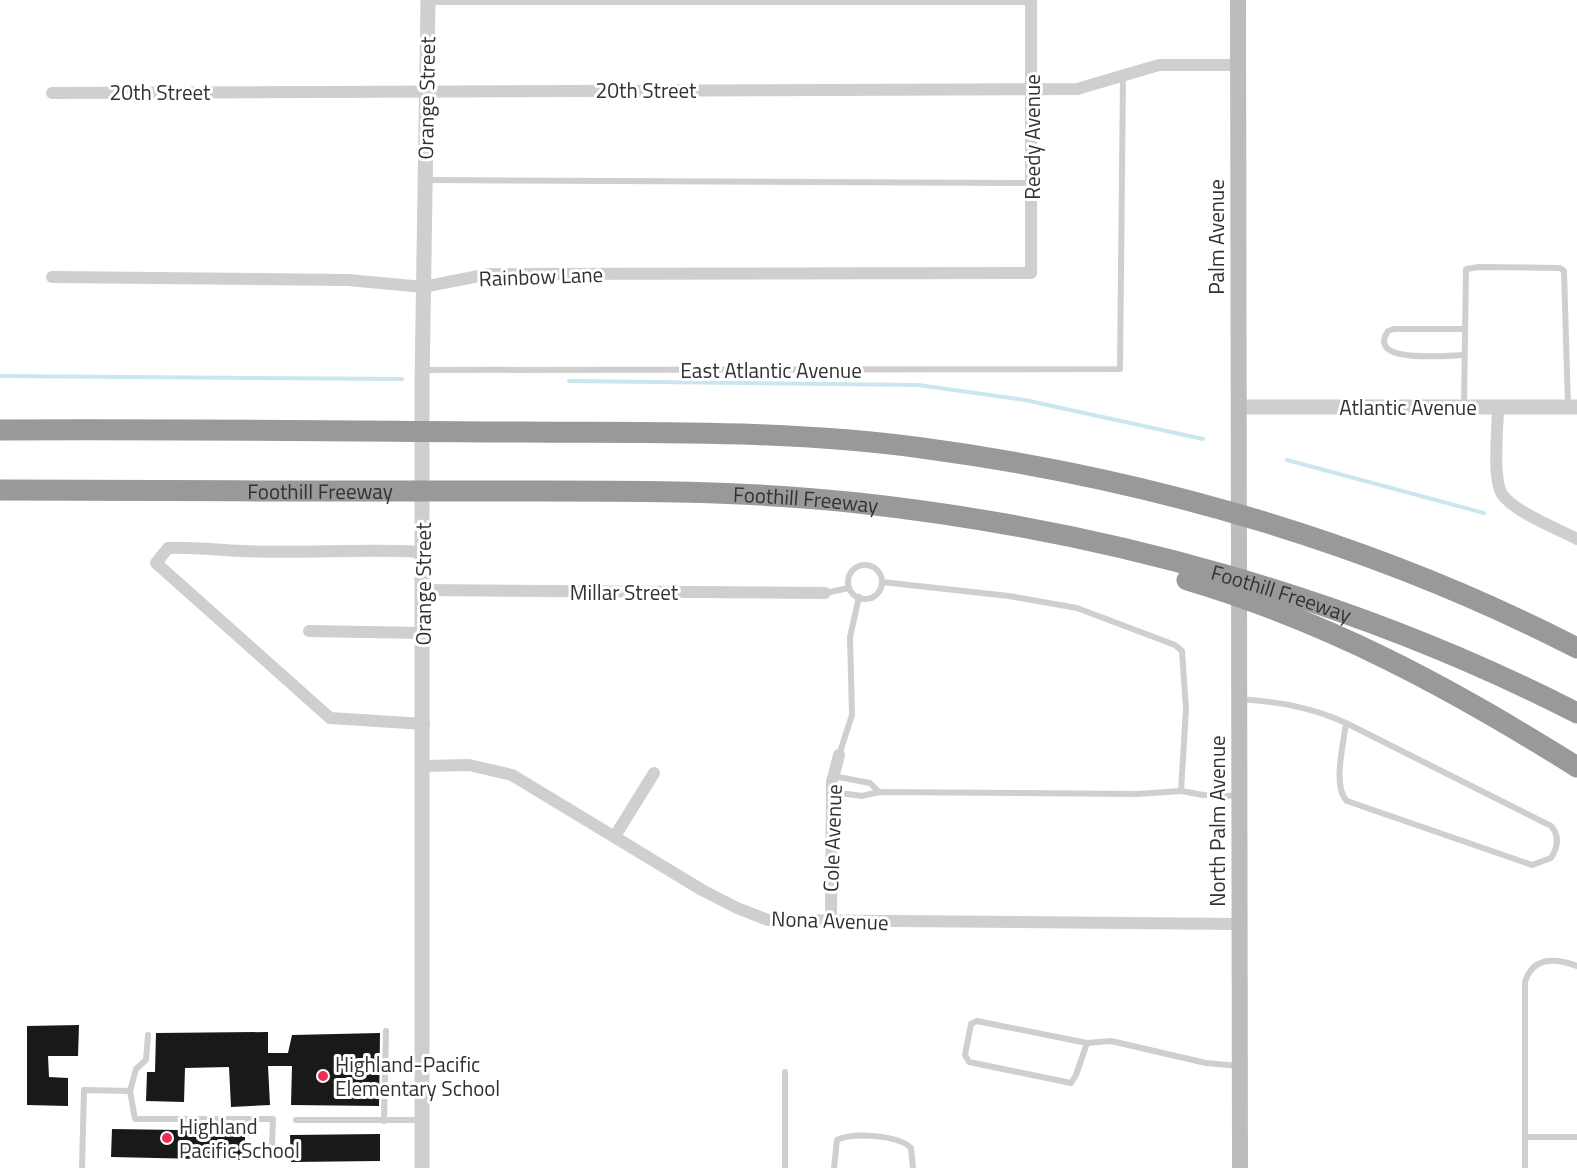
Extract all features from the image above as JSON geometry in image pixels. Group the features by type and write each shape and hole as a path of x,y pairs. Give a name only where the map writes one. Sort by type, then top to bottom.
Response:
{"highway":[{"path":"0,429 760,434 921,448 1086,477 1200,504 1394,567 1577,642"},
{"name":"Foothill Freeway","path":"0,490 701,492 854,502 929,511 1089,540 1159,557 1297,597 1422,642 1577,713"},
{"path":"929,511 1103,555 1200,584 1335,634 1452,691 1577,767"},
{"path":"1515,616 1577,648"}],"main road":[{"name":"Palm Avenue","path":"1238,0 1240,474"},
{"name":"North Palm Avenue","path":"1240,474 1240,1168"}],"street":[{"name":"Orange Street","path":"422,1168 424,724 422,377 428,1"},
{"name":"Reedy Avenue","path":"1031,1 1033,90 1031,273"},
{"name":"20th Street","path":"52,93 1077,89 1159,65 1237,65"},
{"name":"Rainbow Lane","path":"52,277 348,280 423,287 489,274 1031,273"},
{"name":"Atlantic Avenue","path":"1240,407 1573,407"},
{"path":"1498,407 1497,472 1502,494 1512,504 1577,539"},
{"path":"423,552 242,551 201,547 168,548 156,563 330,718 424,724"},
{"name":"Millar Street","path":"423,591 825,593"},
{"path":"309,630 423,633"},
{"name":"Cole Avenue","path":"831,921 832,792 833,776 839,755"},
{"name":"Nona Avenue","path":"424,766 469,765 512,775 737,908 768,920 1239,924"},
{"path":"615,836 654,773"}],"lane":[{"path":"428,1 1031,1"},
{"name":"East Atlantic Avenue","path":"422,377 1120,369 1122,75"},
{"path":"425,180 1032,183"},
{"path":"1464,407 1466,268 1560,268 1564,272 1568,362 1573,407"},
{"path":"1464,355 1397,355 1386,349 1384,343 1388,331 1394,329 1465,329"},
{"path":"849,588 851,572 860,566 875,568 882,582"},
{"path":"849,588 858,597 874,596 882,582"},
{"path":"882,582 1009,596 1077,608 1175,645 1182,651 1186,708 1181,791"},
{"path":"825,593 849,588"},
{"path":"839,755 852,715 850,638 858,597"},
{"path":"1240,699 1286,702 1320,711 1346,723 1551,826 1556,831 1557,842 1551,858 1532,865 1347,801 1340,791 1346,723"},
{"path":"833,776 870,783 879,792"},
{"path":"832,792 862,796 879,792 1137,794 1181,791 1203,795 1240,796"},
{"path":"1525,1168 1525,982 1528,972 1537,964 1548,959 1562,960 1577,966"},
{"path":"1087,1043 1076,1076 1071,1083 969,1062 965,1055 971,1024 977,1021 1087,1043 1111,1041 1206,1063 1240,1066"},
{"path":"384,1121 386,1031"},
{"path":"148,1035 146,1060 136,1069 129,1091 135,1119 273,1119 272,1145"},
{"path":"785,1072 785,1168"},
{"path":"82,1168 84,1090 129,1091"},
{"path":"296,1120 423,1120"},
{"path":"834,1168 835,1144 837,1140 848,1137 898,1139 911,1148 913,1168"},
{"path":"1525,1137 1577,1137"}],"building":[{"path":"79,1025 78,1056 48,1056 49,1077 68,1078 68,1106 27,1105 27,1026"},
{"path":"268,1032 268,1053 288,1053 292,1035 380,1033 379,1106 291,1105 292,1066 268,1066 270,1105 231,1107 229,1067 185,1068 184,1102 146,1101 147,1072 155,1072 156,1033"},
{"path":"112,1129 245,1131 245,1160 111,1157"},
{"path":"380,1134 380,1161 291,1162 290,1135"}],"waterway":[{"path":"0,376 402,379"},
{"path":"569,381 918,385 1025,400 1203,439"},
{"path":"1287,460 1484,513"}],"place":[{"name":"Highland-Pacific Elementary School","path":"323,1076"},
{"name":"Highland Pacific School","path":"167,1138"}]}
